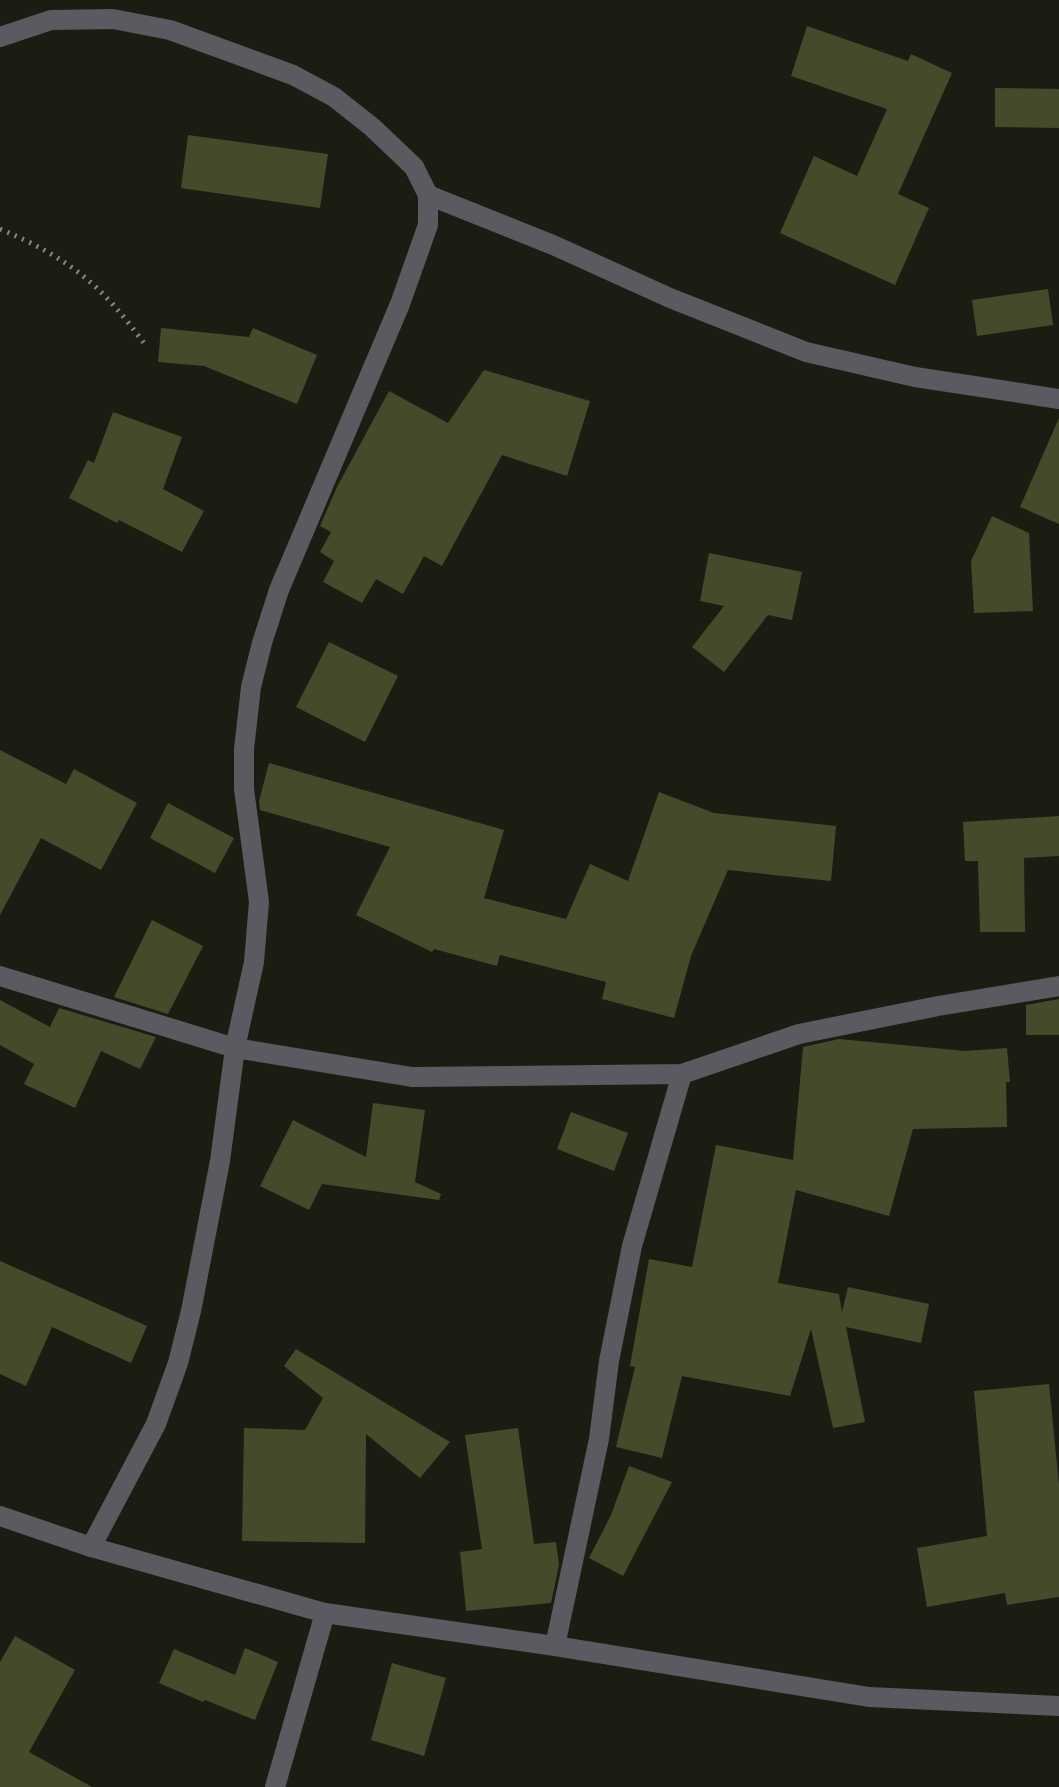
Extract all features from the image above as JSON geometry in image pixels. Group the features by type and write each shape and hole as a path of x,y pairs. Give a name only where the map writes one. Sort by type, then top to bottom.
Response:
{"street":[{"path":"0,37 51,20 113,19 170,30 293,75 334,97 372,127 414,167 428,195 428,225 400,304 279,590 251,687 244,749 244,789 259,902 254,962 235,1048 220,1161 178,1363 156,1424 91,1547"},
{"path":"428,195 806,352 915,377 1059,399"},
{"path":"0,976 235,1048 412,1077 682,1074 799,1034 1059,986"},
{"path":"555,1646 599,1439 609,1361 632,1246 682,1074"},
{"path":"0,1516 91,1547 325,1613 555,1646 869,1697 1059,1706"},
{"path":"275,1787 325,1613"}],"path":[{"path":"0,229 67,263 99,287 122,312 146,346"}],"building":[{"path":"807,26 908,61 911,54 952,73 898,194 929,208 895,285 780,233 814,156 857,176 887,109 791,76"},
{"path":"995,88 1059,89 1059,128 995,127"},
{"path":"188,135 328,154 320,208 181,188"},
{"path":"1048,289 1053,325 977,336 972,300"},
{"path":"161,328 249,337 253,328 317,355 297,404 204,366 158,362"},
{"path":"484,370 590,401 567,476 502,455 442,566 424,556 403,594 376,579 362,603 323,582 334,561 320,552 331,532 320,526 337,487 389,391 448,423"},
{"path":"113,412 182,437 163,489 204,511 182,552 69,498 88,460 94,463"},
{"path":"1059,418 1059,524 1020,507"},
{"path":"992,516 1029,533 1033,611 974,613 971,561"},
{"path":"709,553 802,572 792,620 768,615 724,672 692,647 724,606 700,601"},
{"path":"329,642 398,676 365,742 296,707"},
{"path":"0,750 66,784 74,769 137,803 101,870 41,838 0,915"},
{"path":"269,763 504,830 484,898 566,919 590,864 628,881 659,792 714,813 836,826 831,881 728,870 691,956 674,1018 602,999 606,982 500,955 497,966 434,949 432,952 356,915 390,847 260,810 259,801"},
{"path":"168,803 234,838 215,873 150,838"},
{"path":"1059,816 1059,856 1024,858 1025,932 980,932 978,861 965,861 963,822"},
{"path":"152,920 203,946 168,1014 114,997"},
{"path":"1059,999 1059,1035 1026,1035 1026,1005"},
{"path":"0,1000 50,1027 59,1008 156,1037 140,1069 101,1051 75,1108 24,1084 34,1064 0,1045"},
{"path":"839,1039 965,1051 1007,1048 1010,1082 1006,1082 1007,1127 913,1129 889,1216 796,1190 778,1283 839,1294 842,1312 848,1287 929,1304 921,1343 846,1327 865,1422 833,1428 811,1329 790,1396 682,1376 662,1458 616,1447 635,1367 630,1366 649,1259 692,1267 716,1145 793,1160 803,1047"},
{"path":"373,1103 425,1110 415,1182 441,1194 439,1200 322,1184 309,1210 260,1186 293,1120 366,1157"},
{"path":"571,1112 628,1133 614,1171 557,1149"},
{"path":"0,1261 147,1326 131,1363 52,1327 26,1386 0,1374"},
{"path":"296,1349 450,1442 420,1478 366,1434 365,1543 242,1541 244,1428 305,1430 323,1398 284,1366"},
{"path":"1049,1384 1059,1485 1059,1597 1007,1605 1005,1593 927,1607 917,1548 987,1536 974,1391"},
{"path":"518,1428 534,1544 556,1542 559,1565 551,1603 466,1611 460,1552 482,1549 465,1435"},
{"path":"629,1466 672,1482 623,1576 589,1558 611,1515"},
{"path":"15,1636 75,1670 29,1752 92,1787 0,1787 0,1662"},
{"path":"245,1648 278,1662 255,1720 159,1683 174,1649 235,1675"},
{"path":"392,1663 446,1678 424,1756 371,1740"}]}
